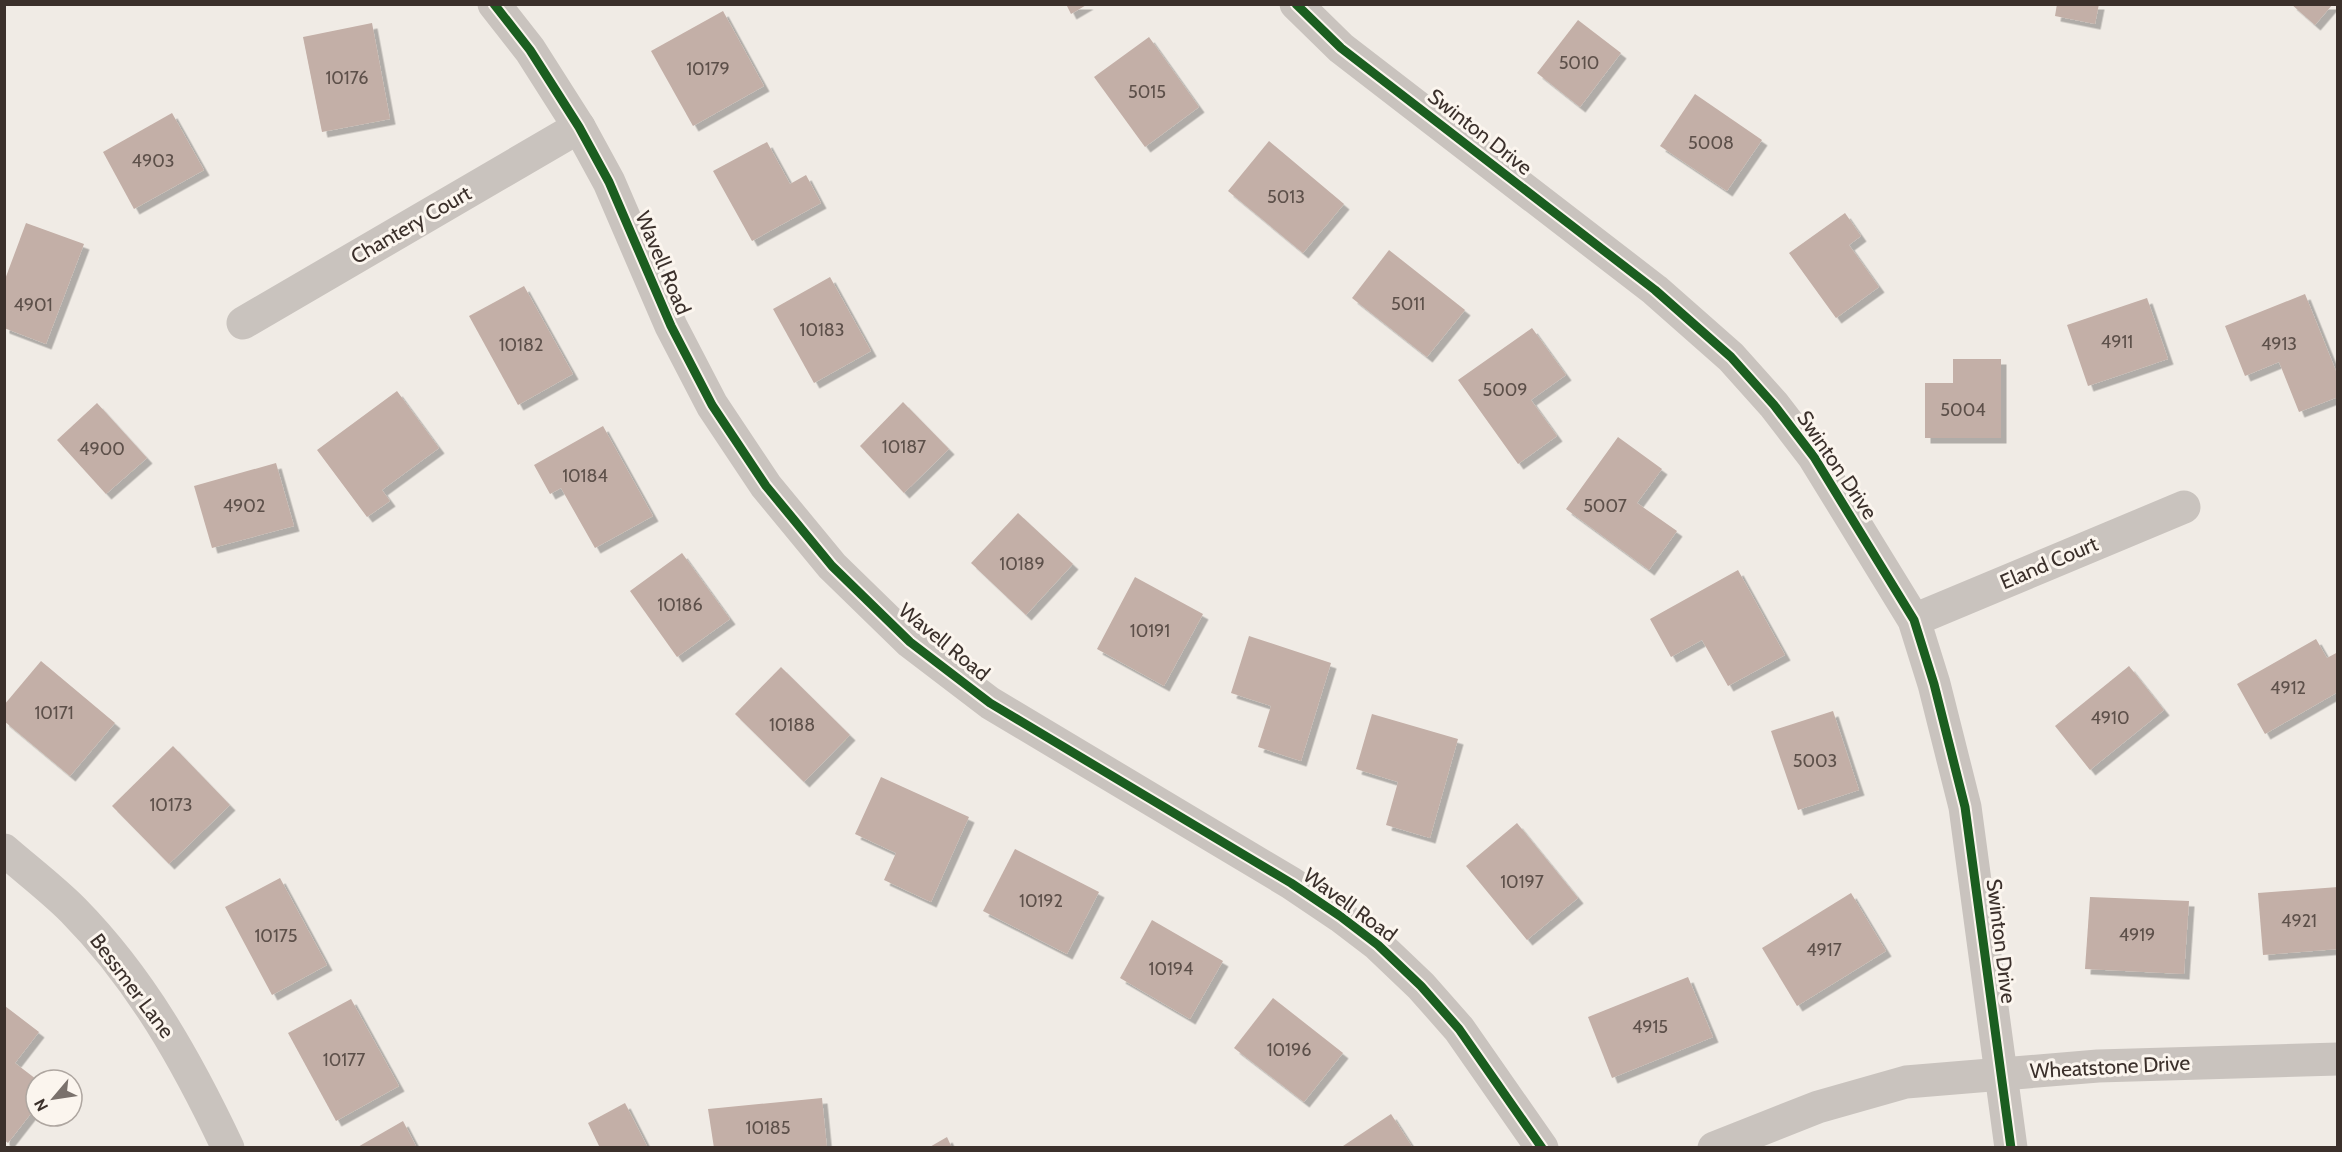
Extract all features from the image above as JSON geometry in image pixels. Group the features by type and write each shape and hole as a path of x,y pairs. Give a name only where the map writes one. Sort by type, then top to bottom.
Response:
{"street":[{"name":"Wavell Road","path":"494,4 530,50 579,127 609,182 671,326 712,405 766,486 832,566 910,642 990,703 1291,884 1340,916 1378,945 1421,986 1459,1029 1542,1148"},
{"name":"Swinton Drive","path":"1296,4 1341,48 1655,290 1731,357 1774,405 1814,457 1914,620 1934,684 1965,807 1999,1073 2011,1148"},
{"name":"Chantery Court","path":"243,323 579,127"},
{"name":"Eland Court","path":"1914,620 2184,507"},
{"name":"Bessmer Lane","path":"4,849 73,910 130,976 171,1037 199,1087 228,1148"},
{"name":"Wheatstone Drive","path":"1714,1148 1818,1107 1906,1082 2098,1065 2337,1059"}],"building":[{"path":"1066,4 1088,4 1071,14"},
{"path":"2057,4 2099,4 2095,24 2055,16"},
{"path":"2291,4 2333,4 2315,25"},
{"path":"723,11 764,86 693,126 651,51"},
{"path":"1578,20 1621,53 1580,107 1537,73"},
{"path":"372,23 390,119 322,132 303,37"},
{"path":"1149,37 1199,107 1145,147 1094,77"},
{"path":"1695,94 1762,140 1727,191 1660,146"},
{"path":"172,113 204,170 134,209 103,152"},
{"path":"1269,141 1344,204 1303,253 1228,191"},
{"path":"767,142 790,184 806,175 821,203 752,241 713,171"},
{"path":"1845,213 1861,236 1849,245 1879,287 1836,318 1789,253"},
{"path":"26,223 84,244 46,344 4,328 4,282"},
{"path":"1389,250 1465,310 1427,357 1352,298"},
{"path":"830,277 871,351 814,383 773,309"},
{"path":"524,286 573,374 518,405 469,316"},
{"path":"2305,294 2338,376 2338,397 2299,412 2279,362 2245,376 2225,326"},
{"path":"2147,298 2168,359 2088,386 2067,325"},
{"path":"1532,328 1566,375 1531,400 1557,436 1518,464 1458,380"},
{"path":"1953,359 2001,359 2001,438 1925,438 1925,383 1953,383"},
{"path":"397,391 439,448 382,490 390,501 367,517 317,450"},
{"path":"903,402 949,449 904,493 860,446"},
{"path":"97,403 147,458 106,494 57,440"},
{"path":"603,426 653,516 595,548 561,488 550,494 534,465"},
{"path":"1618,437 1662,469 1637,503 1677,531 1649,570 1566,509"},
{"path":"276,463 294,526 212,548 194,486"},
{"path":"1018,513 1073,564 1026,615 971,563"},
{"path":"682,553 730,619 677,657 630,591"},
{"path":"1738,570 1785,655 1728,686 1702,640 1671,657 1650,619"},
{"path":"1135,577 1203,614 1164,686 1097,649"},
{"path":"1249,636 1331,663 1301,761 1258,747 1271,706 1231,693"},
{"path":"2316,639 2327,658 2338,652 2338,692 2265,734 2237,684"},
{"path":"41,661 115,723 70,776 4,721 4,705"},
{"path":"2129,666 2164,710 2090,770 2055,726"},
{"path":"781,667 850,735 804,782 735,714"},
{"path":"1833,711 1859,790 1798,810 1771,731"},
{"path":"1372,714 1458,739 1430,838 1386,825 1398,782 1356,769"},
{"path":"173,746 230,805 169,864 112,806"},
{"path":"881,777 969,817 931,902 884,880 896,853 855,834"},
{"path":"1517,823 1578,898 1527,940 1466,866"},
{"path":"1015,849 1099,892 1067,954 983,911"},
{"path":"280,878 327,965 272,995 225,907"},
{"path":"2338,887 2338,949 2263,955 2258,893"},
{"path":"1851,893 1886,951 1797,1006 1762,948"},
{"path":"2090,897 2189,901 2184,974 2085,969"},
{"path":"1152,920 1223,961 1190,1019 1120,978"},
{"path":"1688,977 1713,1037 1612,1078 1588,1017"},
{"path":"1273,998 1343,1053 1304,1102 1234,1048"},
{"path":"351,999 399,1086 336,1121 288,1033"},
{"path":"5,1006 39,1032 15,1063 24,1070 24,1122 8,1143 4,1140"},
{"path":"822,1098 827,1148 714,1148 708,1109"},
{"path":"625,1103 648,1148 600,1148 588,1123"},
{"path":"1391,1114 1413,1148 1340,1148"},
{"path":"403,1121 417,1148 356,1148"},
{"path":"947,1137 952,1148 928,1148"}],"cycle path":[{"path":"494,4 530,50 579,127 609,182 671,326 712,405 766,486 832,566 910,642 990,703 1291,883 1378,945 1421,986 1459,1029 1542,1148"},
{"path":"1296,4 1341,48 1655,290 1731,357 1774,405 1814,457 1914,620 1934,684 1965,807 2011,1148"}]}
